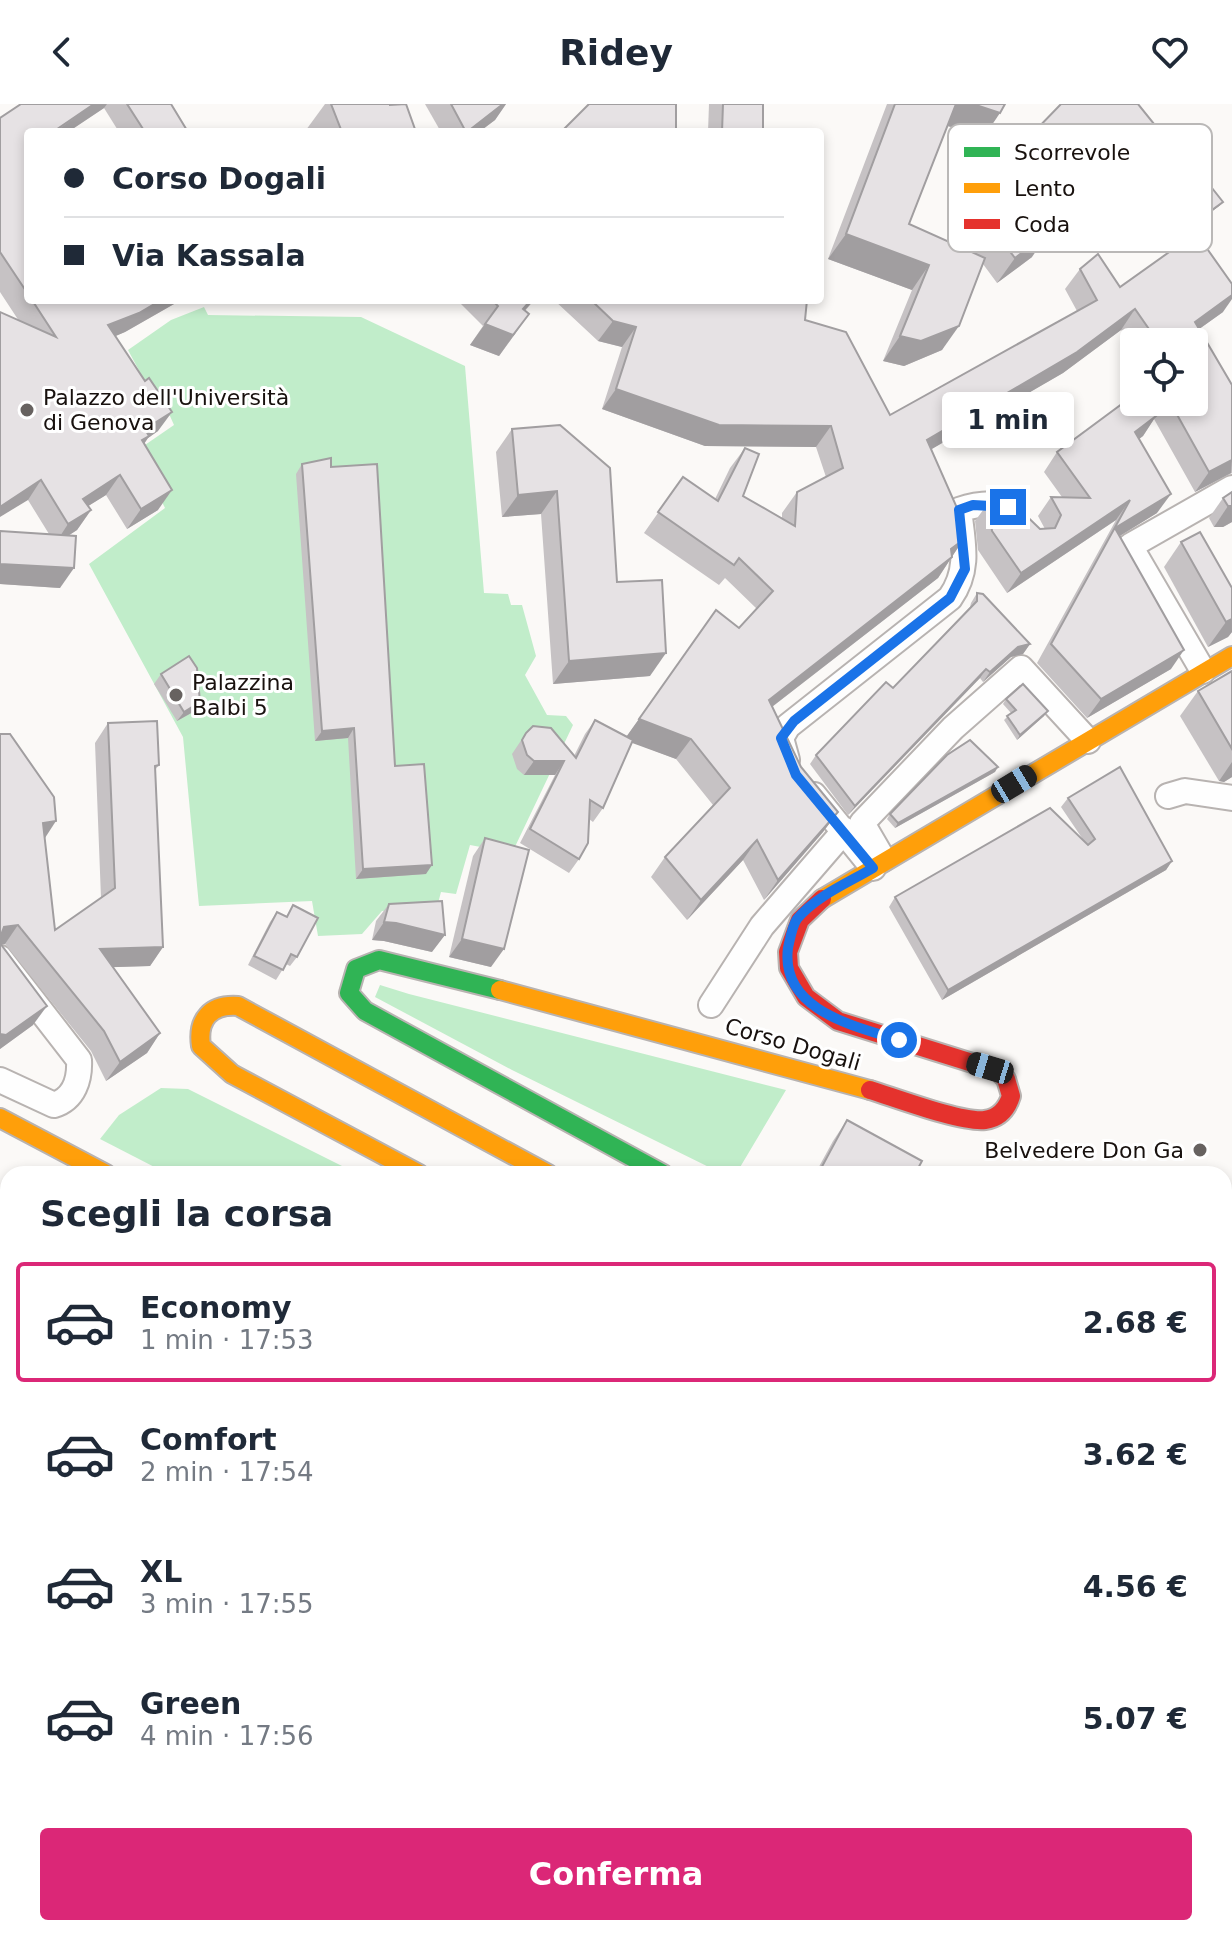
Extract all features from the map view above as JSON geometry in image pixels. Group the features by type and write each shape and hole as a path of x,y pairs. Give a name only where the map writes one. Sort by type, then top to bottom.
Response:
{"street":[{"path":"1203,671 1130,546 1232,488"},
{"path":"879,864 796,775 781,744 784,731 950,598 965,569 959,510 973,505 1008,507 1016,511 1033,535"},
{"name":"Corso Dogali","path":"648,1166 358,1007 349,993 350,976 362,963 379,960 563,1005 976,1120 994,1120 1008,1109 1011,1101 1010,1084 998,1071 838,1021 814,1008 800,992 787,966 795,921 815,903 879,864 1232,656"},
{"path":"879,864 862,823 953,728 1021,668 1088,741"},
{"path":"1168,796 1185,791 1232,798"},
{"path":"711,1005 762,926 845,830"},
{"path":"0,958 79,1060 80,1071 69,1097 54,1105 0,1080"},
{"path":"404,1166 214,1061 201,1046 199,1027 203,1018 219,1005 238,1006 533,1166"},
{"path":"0,1118 91,1166"}],"green space":[{"path":"204,307 208,315 361,317 465,366 484,593 508,594 511,605 522,605 536,656 525,675 547,715 566,716 573,725 512,853 470,845 456,894 441,892 437,907 382,911 362,934 318,936 312,901 199,906 183,737 89,564 165,508 142,462 142,447 174,425 170,416 161,412 161,402 170,398 167,389 150,391 128,350 171,320"},
{"path":"380,985 786,1090 741,1166 707,1166 512,1070 375,997"},
{"path":"161,1088 188,1089 342,1166 152,1166 100,1139 119,1115"}],"building":[{"path":"21,104 94,104 59,128 24,128 24,288 0,252 0,118"},
{"path":"127,104 171,104 186,128 142,128"},
{"path":"331,104 406,104 415,128 340,128"},
{"path":"451,104 503,104 472,128 464,128"},
{"path":"589,104 676,104 676,128 565,128"},
{"path":"723,104 763,104 763,128 722,128"},
{"path":"895,104 956,104 909,224 948,241 948,252 972,252 985,258 959,326 921,341 900,336 929,265 846,234"},
{"path":"973,104 1005,104 1000,113"},
{"path":"1061,104 1138,104 1154,124 1042,124"},
{"path":"1212,188 1223,202 1212,210"},
{"path":"1169,252 1209,252 1232,284 1232,295 1195,322 1199,328 1148,328 1135,309 1077,352 927,440 961,517 963,540 951,549 952,557 769,700 801,767 838,812 778,880 757,840 701,900 665,857 730,788 691,739 639,719 716,610 739,628 773,591 739,558 734,565 658,512 683,477 718,501 745,448 759,454 743,496 795,526 797,492 843,468 831,426 719,425 616,389 636,327 613,321 595,304 807,304 805,320 846,332 890,415 1097,300 1080,269 1098,254 1120,287"},
{"path":"35,304 154,304 108,325 145,381 149,378 172,412 145,429 149,436 142,440 172,490 141,509 120,475 83,499 91,510 68,524 41,480 0,507 0,312 56,337"},
{"path":"496,304 527,304 523,309 529,314 513,335 485,324 498,306"},
{"path":"1208,344 1232,385 1232,460 1209,472 1178,416 1208,416"},
{"path":"1120,405 1120,416 1156,416 1135,432 1171,494 1115,528 1184,650 1101,699 1051,644 1130,500 1021,573 992,531 989,502 1011,501 1040,529 1055,528 1061,515 1051,497 1090,498 1057,452"},
{"path":"560,425 610,468 617,582 662,580 666,653 569,661 557,491 518,495 512,429"},
{"path":"331,458 331,467 377,464 395,766 424,764 432,865 363,869 354,728 322,731 302,464"},
{"path":"1232,492 1232,506 1228,506 1223,498"},
{"path":"0,531 76,536 74,568 0,564"},
{"path":"1200,532 1232,588 1232,619 1226,622 1181,542"},
{"path":"977,593 983,594 1030,644 1018,647 990,672 986,669 855,806 816,755 886,682 893,688 977,601"},
{"path":"189,656 197,668 200,702 184,712 161,674"},
{"path":"1232,671 1232,749 1198,691"},
{"path":"1023,684 1048,711 1020,735 1007,716 1016,710 1006,699"},
{"path":"595,720 633,740 603,808 590,800 588,843 579,859 530,829 564,761 534,761 527,755 522,740 533,726 551,728 576,758"},
{"path":"157,721 159,765 155,766 163,947 100,949 160,1033 120,1062 104,1031 18,925 4,927 0,938 0,734 10,734 54,797 56,821 43,823 55,930 115,888 108,723"},
{"path":"970,740 998,767 898,823 890,814 947,755"},
{"path":"1120,767 1172,861 948,990 895,897 1050,808 1088,845 1095,839 1068,798"},
{"path":"485,838 529,850 504,949 462,939"},
{"path":"442,901 445,935 384,922 389,904"},
{"path":"293,905 318,918 297,957 291,954 283,970 254,956 277,912 287,917"},
{"path":"0,943 47,1006 6,1035 0,1034"},
{"path":"847,1120 922,1161 919,1166 822,1166"}],"traffic: fast":[{"path":"500,990 379,960 356,969 349,993 365,1011 648,1166"}],"traffic: slow":[{"path":"822,899 1232,656"},
{"path":"500,990 870,1090"},
{"path":"404,1166 232,1074 201,1046 201,1028 208,1015 220,1008 238,1006 533,1166"},
{"path":"0,1118 91,1166"}],"traffic: jam":[{"path":"822,899 800,920 788,952 789,968 806,997 838,1021 998,1071 1006,1079 1011,1096 998,1115 975,1120 945,1114 870,1090"}],"place":[{"name":"Palazzo dell'Università di Genova","path":"27,410"},
{"name":"Palazzina Balbi 5","path":"176,695"},
{"name":"Belvedere Don Ga","path":"1200,1150"}],"route":[{"path":"899,1040 838,1021 814,1008 800,992 787,966 795,921 815,903 873,868 845,830 796,775 783,750 781,738 794,721 950,598 960,584 965,569 959,510 973,505 1008,507"}]}
